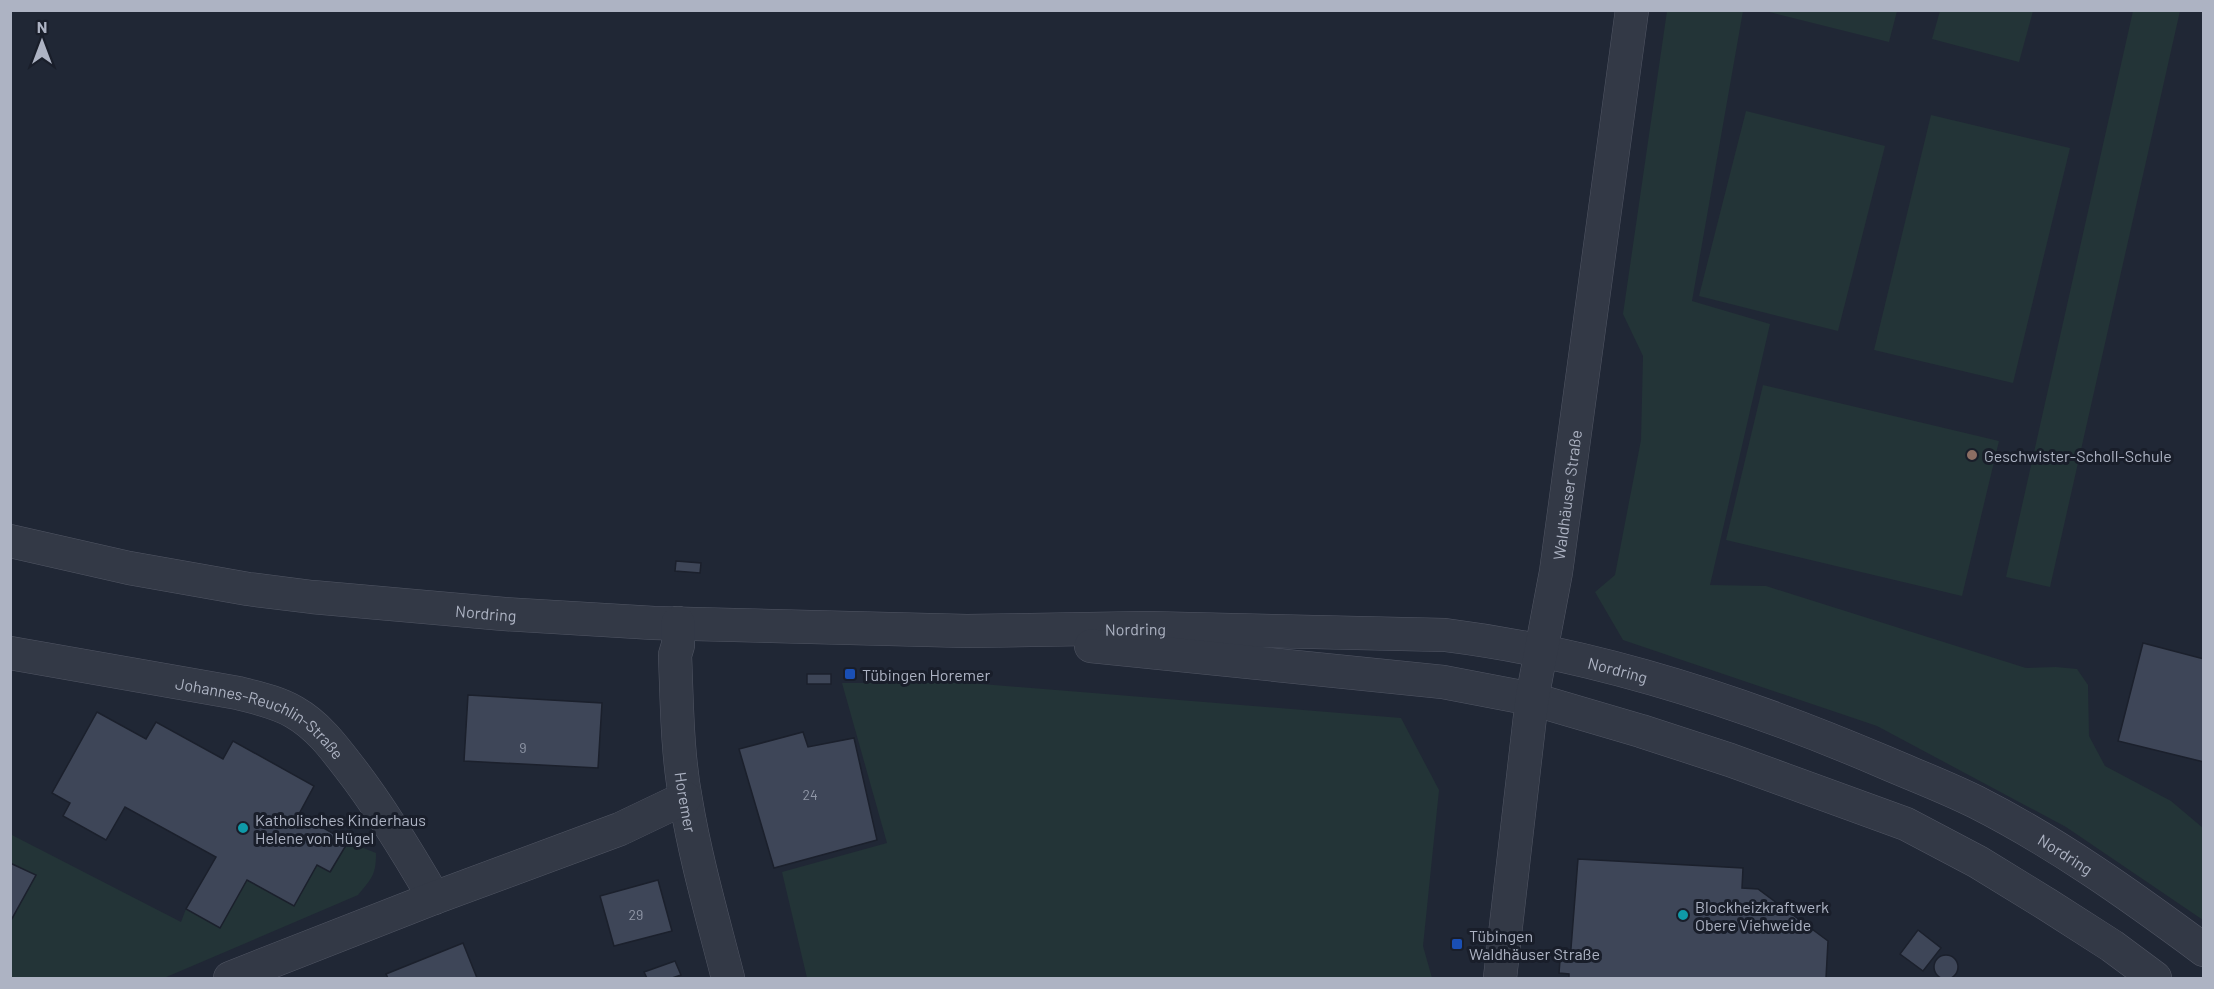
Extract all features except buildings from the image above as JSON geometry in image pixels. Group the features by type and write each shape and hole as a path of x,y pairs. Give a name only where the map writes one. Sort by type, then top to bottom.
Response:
{"street":[{"name":"Waldhäuser Straße","path":"1500,978 1532,699 1556,572 1632,10"},
{"name":"Nordring","path":"10,541 186,579 312,597 504,614 678,623 967,631 1147,628 1445,635 1493,641 1540,650 1643,676 1742,707 1846,746 1975,801 2057,848 2133,897 2204,950"},
{"name":"Horemer","path":"678,623 678,645 675,655 685,798 700,872 728,978"},
{"name":"Nordring","path":"967,631 1443,682 1532,699 1730,760 1906,824 1978,862 2048,905 2112,946 2155,978"},
{"name":"Johannes-Reuchlin-Straße","path":"10,653 238,693 295,712 330,741 361,782 401,840 434,898"},
{"path":"230,978 434,898 609,833 655,814 685,798"}],"shaded area":[{"path":"1667,11 1743,11 1692,301 1770,324 1710,585 1766,586 2026,668 2077,669 2088,685 2089,736 2105,766 2171,801 2203,828 2203,920 2066,827 1877,726 1623,640 1595,592 1615,575 1641,440 1643,356 1623,314"},
{"path":"1765,11 1897,11 1889,42"},
{"path":"1940,11 2033,11 2019,62 1932,39"},
{"path":"2133,11 2180,11 2050,587 2006,577"},
{"path":"1746,111 1885,146 1838,331 1699,296"},
{"path":"1931,115 2070,148 2013,383 1874,350"},
{"path":"1763,385 1999,441 1962,596 1726,540"},
{"path":"842,683 970,683 1401,718 1439,790 1423,946 1432,978 807,978 782,872 887,843"},
{"path":"10,834 181,922 186,909 247,880 294,906 317,865 331,872 348,842 376,853 376,860 372,876 358,895 164,978 11,978 11,922 36,876 11,863"}],"place":[{"name":"Geschwister-Scholl-Schule","path":"1972,455"},
{"name":"Tübingen Horemer","path":"850,674"},
{"name":"Katholisches Kinderhaus Helene von Hügel","path":"243,828"},
{"name":"Blockheizkraftwerk Obere Viehweide","path":"1683,915"},
{"name":"Tübingen Waldhäuser Straße","path":"1457,944"}]}
